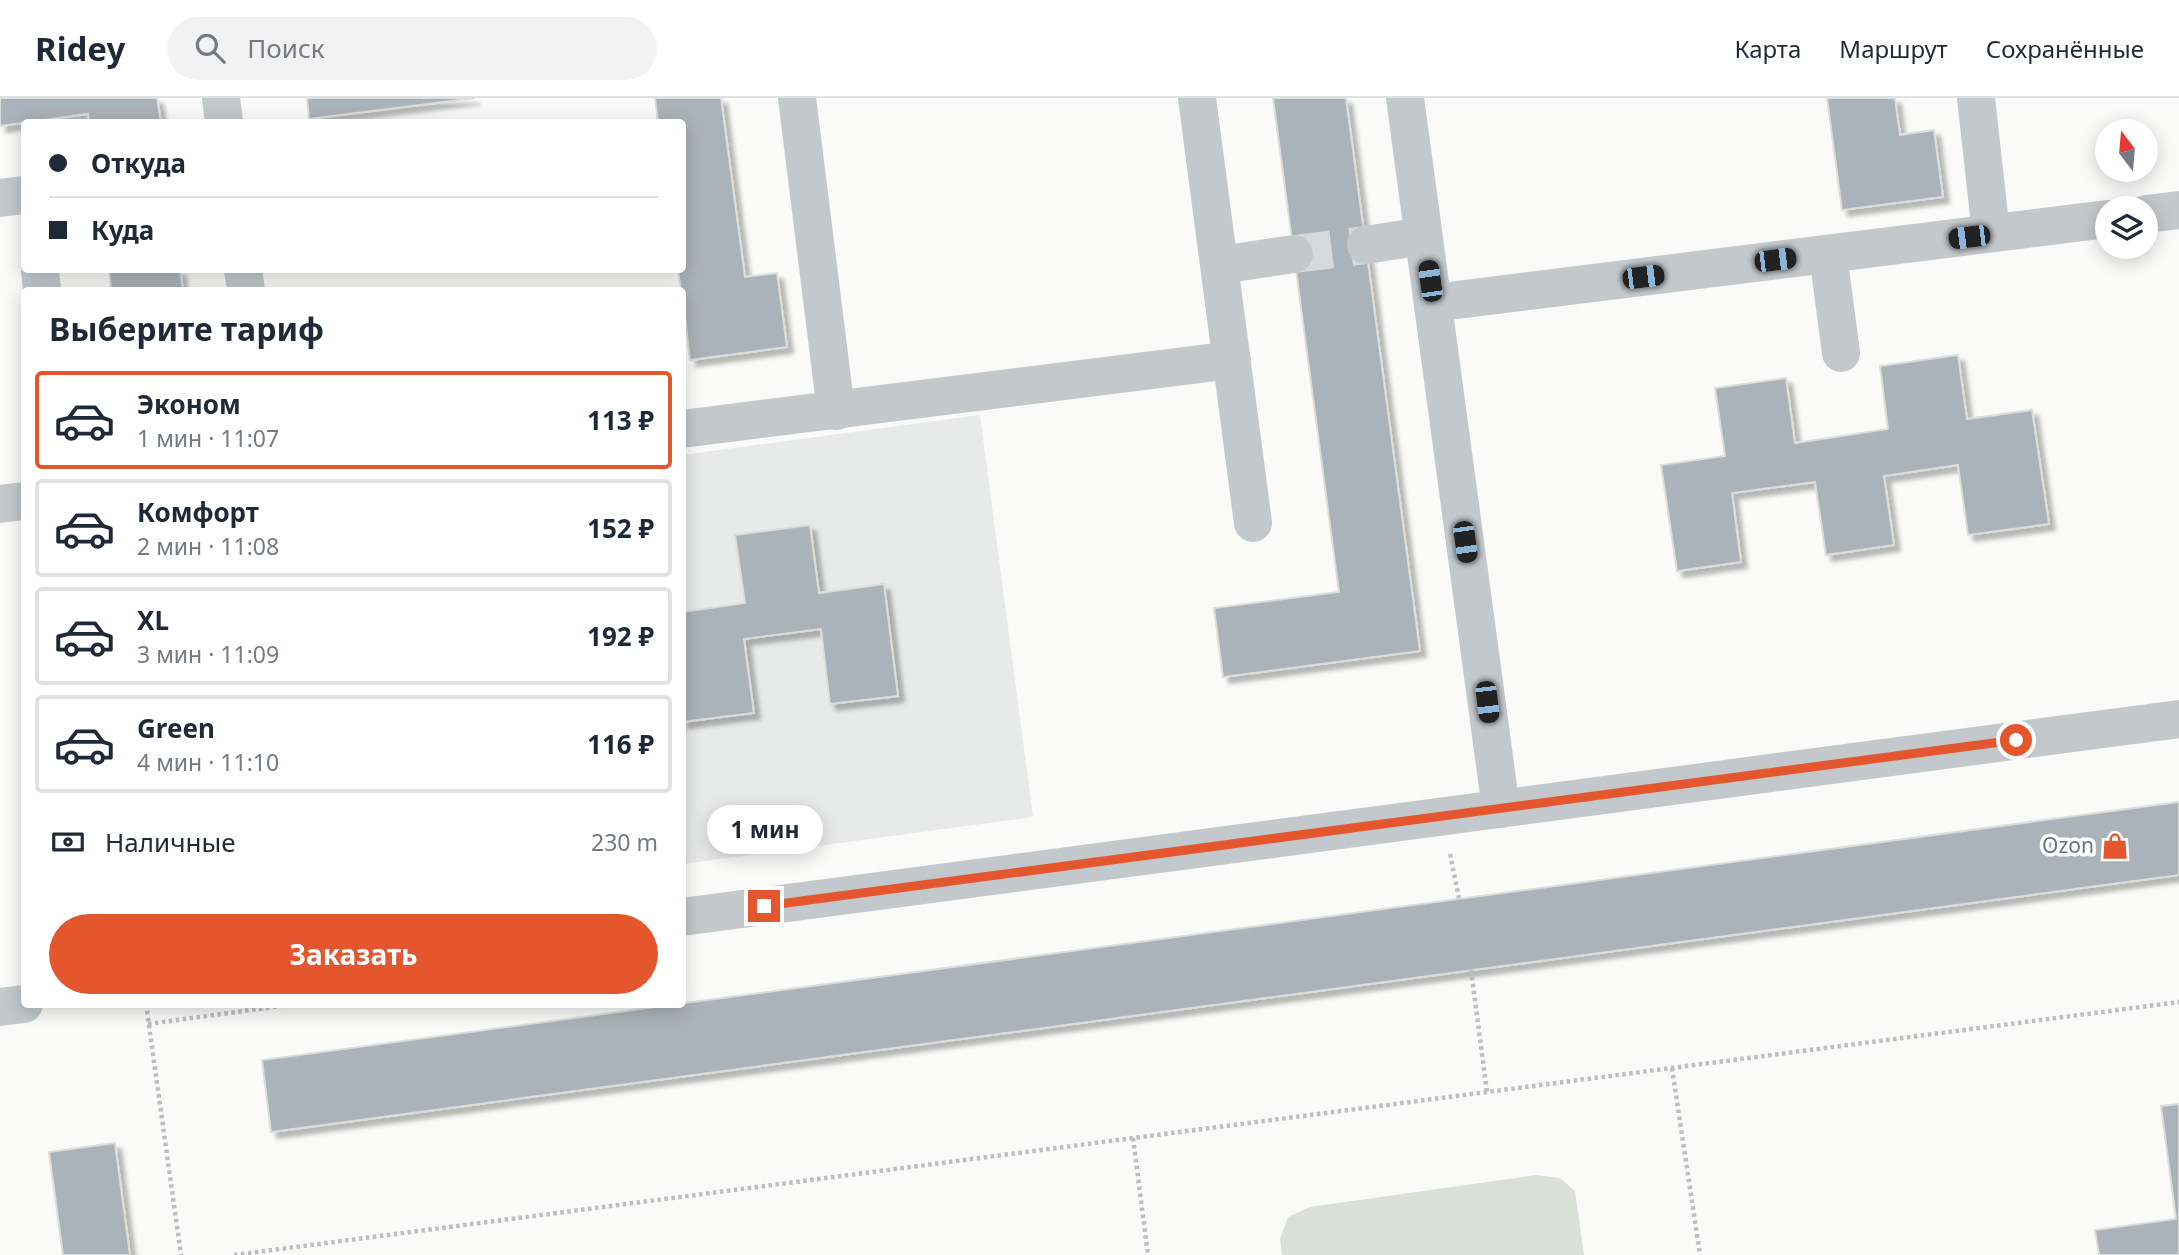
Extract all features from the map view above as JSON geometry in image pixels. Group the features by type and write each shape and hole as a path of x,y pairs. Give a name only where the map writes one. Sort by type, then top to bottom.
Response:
{"lane":[{"path":"221,98 224,119"},
{"path":"797,98 836,411"},
{"path":"1198,98 1253,523"},
{"path":"1405,98 1501,809"},
{"path":"1976,98 1992,233"},
{"path":"0,198 21,195"},
{"path":"2158,213 2179,210"},
{"path":"1433,303 2095,220"},
{"path":"1366,245 1423,236"},
{"path":"1220,265 1294,254"},
{"path":"1828,254 1841,353"},
{"path":"686,429 1232,360"},
{"path":"0,504 21,501"},
{"path":"686,916 2179,719"},
{"path":"0,1007 21,1004"}],"path":[{"path":"1450,852 1458,898"},
{"path":"1471,970 1487,1092"},
{"path":"234,1255 2179,1002"},
{"path":"146,1008 181,1255"},
{"path":"148,1024 266,1008"},
{"path":"1672,1068 1700,1255"},
{"path":"1133,1138 1148,1255"}],"shaded area":[{"path":"980,415 1033,817 686,864 686,454"},
{"path":"1536,1175 1560,1178 1575,1191 1584,1255 1282,1255 1280,1239 1288,1217 1310,1207"}],"building":[{"path":"0,98 157,98 160,119 89,119 88,114 51,119 21,119 21,123 0,126"},
{"path":"307,98 475,98 309,119"},
{"path":"655,98 721,98 745,277 777,273 787,347 690,360 686,287 681,287 678,273 686,273 686,119 658,119"},
{"path":"1273,98 1346,98 1420,651 1223,677 1214,608 1339,592"},
{"path":"1827,98 1895,98 1900,135 1934,130 1943,197 1842,210"},
{"path":"109,273 180,273 183,287 111,287"},
{"path":"1958,355 1967,419 2032,410 2049,524 1968,535 1958,465 1884,476 1894,545 1826,555 1815,482 1732,493 1741,562 1677,571 1661,465 1725,456 1715,388 1786,378 1795,443 1888,429 1880,366"},
{"path":"810,525 819,593 884,584 898,696 830,704 821,629 744,639 754,713 686,722 686,611 745,603 735,535"},
{"path":"2179,802 2179,875 271,1132 262,1060 648,1008 686,1008 686,1003"},
{"path":"2179,1104 2179,1255 2099,1255 2095,1230 2176,1219 2161,1106"},
{"path":"115,1143 130,1255 63,1255 49,1152"}],"tunnel":[{"path":"1294,254 1366,245"}],"place":[{"name":"Ozon","path":"2115,846"}],"route":[{"path":"764,906 2016,740"}]}
